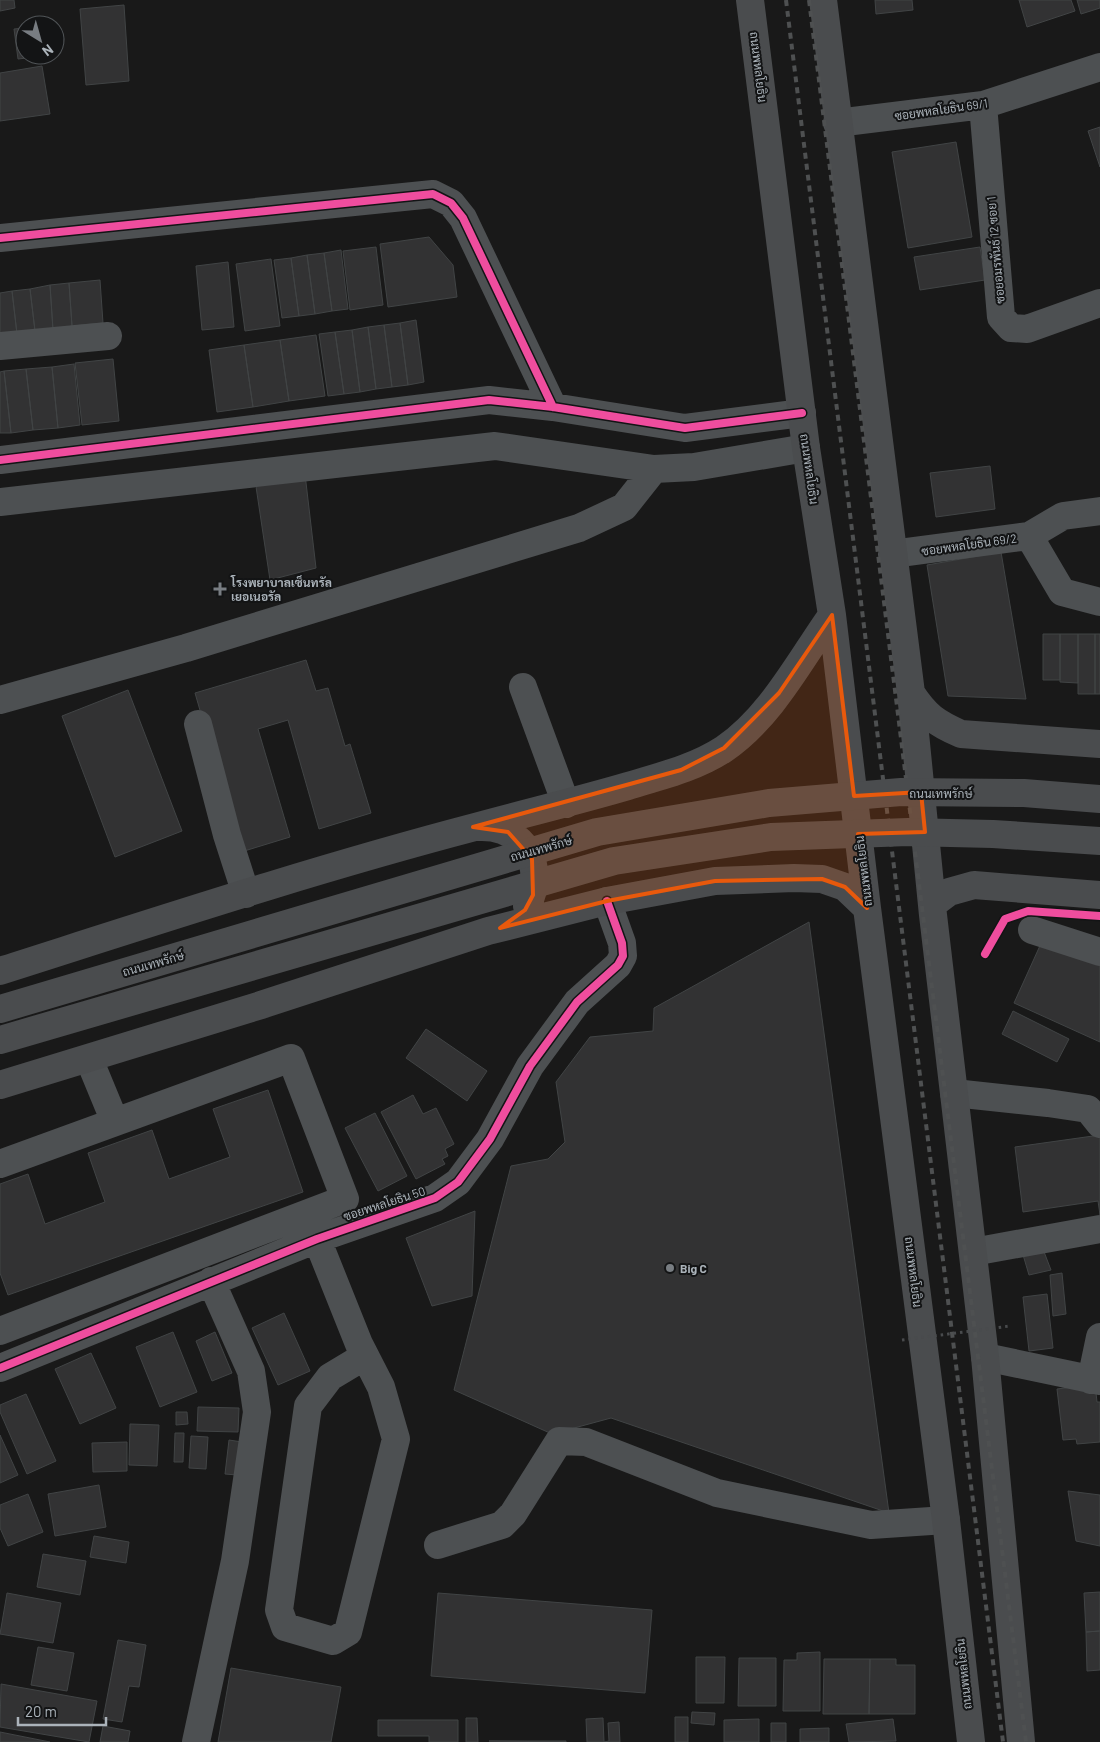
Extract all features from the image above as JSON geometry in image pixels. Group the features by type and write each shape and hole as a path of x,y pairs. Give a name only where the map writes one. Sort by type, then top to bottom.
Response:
{"main road":[{"name":"ถนนพหลโยธิน","path":"750,0 806,448 832,615 867,908 946,1520 971,1742"},
{"path":"823,0 892,554 912,693 933,904 985,1357 1021,1742"},
{"path":"0,971 246,894 474,827 566,804 681,770 724,748 757,719 779,694 832,615"},
{"path":"912,693 924,712 940,725 961,734 1100,744"},
{"name":"ถนนเทพรักษ์","path":"0,1008 597,832 769,803 901,792 1024,793 1100,799"},
{"path":"474,827 490,827 508,832 521,842 532,859 536,883 533,895 524,910 514,920 500,928"},
{"path":"0,1040 614,861 771,837 908,832 993,834 1100,842"},
{"path":"0,1085 500,928 607,901 716,881 803,878 822,879 845,887 867,908"},
{"path":"933,904 949,892 974,885 1100,895"}],"street":[{"name":"ซอยพหลโยธิน 69/1","path":"837,123 983,105 1100,67"},
{"name":"ซอยอมรพันธ์ 12 ซอย 1","path":"983,105 1001,317 1010,328 1027,329 1100,303"},
{"path":"0,238 432,194 451,203 463,218 553,407"},
{"path":"0,346 108,336"},
{"path":"0,460 489,400 553,407 685,428 802,413"},
{"path":"0,502 495,446 654,469 694,467 806,448"},
{"path":"0,700 186,648 579,528 624,508 654,469"},
{"name":"ซอยพหลโยธิน 69/2","path":"892,554 1029,536 1063,516 1100,511"},
{"path":"1029,536 1062,592 1100,602"},
{"path":"523,687 566,804"},
{"path":"198,724 227,835 246,894"},
{"name":"ซอยพหลโยธิน 50","path":"0,1368 317,1239 435,1198 458,1182 490,1139 530,1066 577,1002 618,965 623,956 622,943 607,901"},
{"path":"1032,930 1100,952"},
{"path":"89,1058 115,1122"},
{"path":"0,1164 290,1058 345,1199 0,1331"},
{"path":"954,1093 1088,1109 1100,1124"},
{"path":"972,1252 1100,1229"},
{"path":"317,1239 365,1356 380,1387 396,1439 348,1632 333,1641 285,1626 279,1610 308,1406 330,1378 365,1356"},
{"path":"196,1742 235,1561 257,1412 251,1371 211,1281"},
{"path":"985,1357 1095,1380 1100,1337"},
{"path":"438,1545 502,1525 513,1514 559,1441 586,1442 717,1494 871,1525 946,1520"}],"path":[{"path":"902,1340 1010,1326"}],"highlighted area":[{"path":"832,615 854,796 921,792 925,832 858,834 867,908 845,887 822,879 715,881 607,901 500,928 525,910 533,895 532,859 508,832 473,827 681,770 724,748 779,693"}],"building":[{"path":"0,0 14,0 15,8 0,11"},
{"path":"875,0 912,0 913,10 876,14"},
{"path":"1019,0 1071,0 1075,11 1027,27"},
{"path":"1077,0 1100,0 1100,8 1081,14"},
{"path":"124,5 129,81 86,85 80,9"},
{"path":"42,66 50,114 0,121 0,73"},
{"path":"1100,127 1100,167 1088,131"},
{"path":"956,142 972,237 908,248 892,152"},
{"path":"429,237 453,265 457,297 388,307 380,244"},
{"path":"376,247 383,305 350,310 343,251"},
{"path":"980,247 985,280 920,290 914,257"},
{"path":"341,250 348,309 332,311 324,253"},
{"path":"324,253 332,311 315,314 307,255"},
{"path":"307,255 315,314 299,316 291,258"},
{"path":"291,258 299,316 282,318 274,260"},
{"path":"271,259 280,326 245,331 236,264"},
{"path":"228,262 234,327 202,330 196,266"},
{"path":"100,280 103,323 72,326 69,283"},
{"path":"69,283 72,326 53,330 50,285"},
{"path":"50,285 53,330 35,331 30,289"},
{"path":"30,289 35,331 17,334 12,291"},
{"path":"12,291 17,334 0,337 0,293"},
{"path":"416,320 424,382 408,385 400,323"},
{"path":"400,323 408,385 392,387 384,325"},
{"path":"384,325 392,387 376,389 368,327"},
{"path":"368,327 376,389 360,392 352,330"},
{"path":"352,330 360,392 344,394 335,332"},
{"path":"335,332 344,394 328,396 319,334"},
{"path":"316,335 325,396 289,401 280,340"},
{"path":"280,340 289,401 253,407 244,345"},
{"path":"244,345 253,407 217,412 209,350"},
{"path":"113,359 119,421 82,425 75,363"},
{"path":"74,364 80,425 58,428 52,367"},
{"path":"52,367 58,428 33,430 26,369"},
{"path":"26,369 33,430 11,433 4,371"},
{"path":"4,371 11,433 0,433 0,372"},
{"path":"990,466 995,509 936,517 930,473"},
{"path":"305,474 316,568 270,580 255,480"},
{"path":"1001,552 1026,699 948,696 927,565"},
{"path":"1043,634 1060,634 1060,680 1043,680"},
{"path":"1060,634 1078,634 1078,683 1060,682"},
{"path":"1078,634 1095,634 1095,694 1078,694"},
{"path":"1095,634 1100,634 1100,694 1095,694"},
{"path":"306,660 316,691 328,688 345,746 350,744 371,813 319,829 288,720 258,729 290,837 241,852 195,693"},
{"path":"128,690 182,831 115,857 62,716"},
{"name":"Big C","path":"809,922 889,1513 611,1418 552,1434 454,1390 511,1166 548,1159 565,1142 556,1082 590,1037 653,1031 654,1008"},
{"path":"1043,939 1100,964 1100,1042 1014,1003"},
{"path":"1013,1011 1069,1039 1057,1062 1002,1034"},
{"path":"426,1029 487,1071 467,1101 406,1058"},
{"path":"268,1090 303,1192 8,1295 0,1273 0,1184 28,1174 45,1224 105,1202 88,1153 152,1130 169,1179 230,1157 213,1109"},
{"path":"413,1095 423,1114 436,1108 454,1144 445,1149 448,1156 442,1159 445,1164 416,1179 381,1112"},
{"path":"375,1113 407,1176 378,1191 345,1128"},
{"path":"1100,1135 1100,1215 1098,1201 1023,1212 1015,1147"},
{"path":"475,1211 472,1296 432,1306 406,1238"},
{"path":"1041,1244 1051,1270 1029,1275 1021,1248"},
{"path":"1062,1273 1066,1314 1053,1316 1050,1275"},
{"path":"1047,1294 1053,1348 1029,1351 1023,1297"},
{"path":"284,1313 310,1371 278,1385 252,1328"},
{"path":"173,1332 197,1392 160,1407 136,1347"},
{"path":"215,1332 232,1373 212,1381 196,1341"},
{"path":"91,1353 116,1408 80,1424 55,1369"},
{"path":"1095,1384 1097,1402 1100,1402 1100,1442 1077,1444 1076,1439 1063,1440 1057,1389"},
{"path":"26,1394 56,1461 27,1474 0,1412 0,1405"},
{"path":"198,1407 239,1408 238,1432 197,1431"},
{"path":"176,1412 187,1412 188,1424 176,1425"},
{"path":"130,1424 159,1425 157,1466 129,1465"},
{"path":"175,1433 184,1433 183,1462 174,1462"},
{"path":"0,1435 18,1475 0,1483"},
{"path":"191,1436 208,1437 206,1469 189,1468"},
{"path":"229,1440 242,1442 237,1475 225,1474"},
{"path":"127,1442 127,1471 93,1472 92,1443"},
{"path":"99,1485 106,1527 55,1536 48,1494"},
{"path":"1068,1491 1100,1495 1100,1546 1076,1541"},
{"path":"28,1494 43,1532 8,1546 0,1528 0,1505"},
{"path":"94,1536 129,1542 126,1563 90,1557"},
{"path":"43,1554 86,1561 80,1595 37,1587"},
{"path":"1100,1592 1100,1631 1086,1632 1084,1593"},
{"path":"7,1593 61,1603 53,1643 0,1634"},
{"path":"438,1593 652,1610 645,1693 431,1676"},
{"path":"1100,1631 1100,1670 1087,1671 1086,1632"},
{"path":"118,1640 146,1645 139,1687 129,1686 122,1722 103,1719"},
{"path":"38,1647 74,1653 67,1691 31,1685"},
{"path":"820,1652 820,1711 783,1711 784,1660 797,1660 797,1653"},
{"path":"696,1657 725,1657 724,1703 696,1703"},
{"path":"739,1658 776,1658 776,1706 738,1706"},
{"path":"824,1659 870,1659 869,1714 823,1714"},
{"path":"870,1659 896,1659 896,1665 915,1665 915,1714 869,1714"},
{"path":"231,1668 341,1687 331,1742 218,1742"},
{"path":"1,1684 97,1701 89,1742 0,1727"},
{"path":"692,1712 715,1713 714,1725 691,1723"},
{"path":"675,1717 688,1717 688,1742 675,1742"},
{"path":"466,1718 477,1718 478,1742 466,1742"},
{"path":"603,1718 604,1742 587,1742 586,1719"},
{"path":"759,1719 759,1742 724,1742 724,1720"},
{"path":"893,1719 896,1741 849,1742 846,1724"},
{"path":"378,1720 458,1720 458,1742 429,1742 429,1736 378,1736"},
{"path":"619,1722 620,1742 604,1742 609,1741 608,1723"},
{"path":"771,1723 786,1723 786,1742 771,1742"},
{"path":"103,1726 130,1731 128,1742 100,1742"},
{"path":"829,1728 829,1742 800,1742 800,1729"},
{"path":"0,1732 50,1742 0,1742"},
{"path":"489,1741 566,1741 566,1742"}],"railway":[{"path":"786,0 1003,1742"},
{"path":"809,0 1026,1742"}],"cycle path":[{"path":"0,238 433,194 451,203 463,218 553,407"},
{"path":"0,460 489,400 553,407 685,428 802,413"},
{"path":"0,1368 317,1239 435,1198 458,1182 490,1139 530,1066 577,1002 618,965 623,956 622,943 607,901"},
{"path":"985,954 1005,919 1028,911 1100,916"}],"place":[{"name":"โรงพยาบาลเซ็นทรัล เยอเนอรัล","path":"220,589"},
{"name":"Big C","path":"670,1268"}]}
